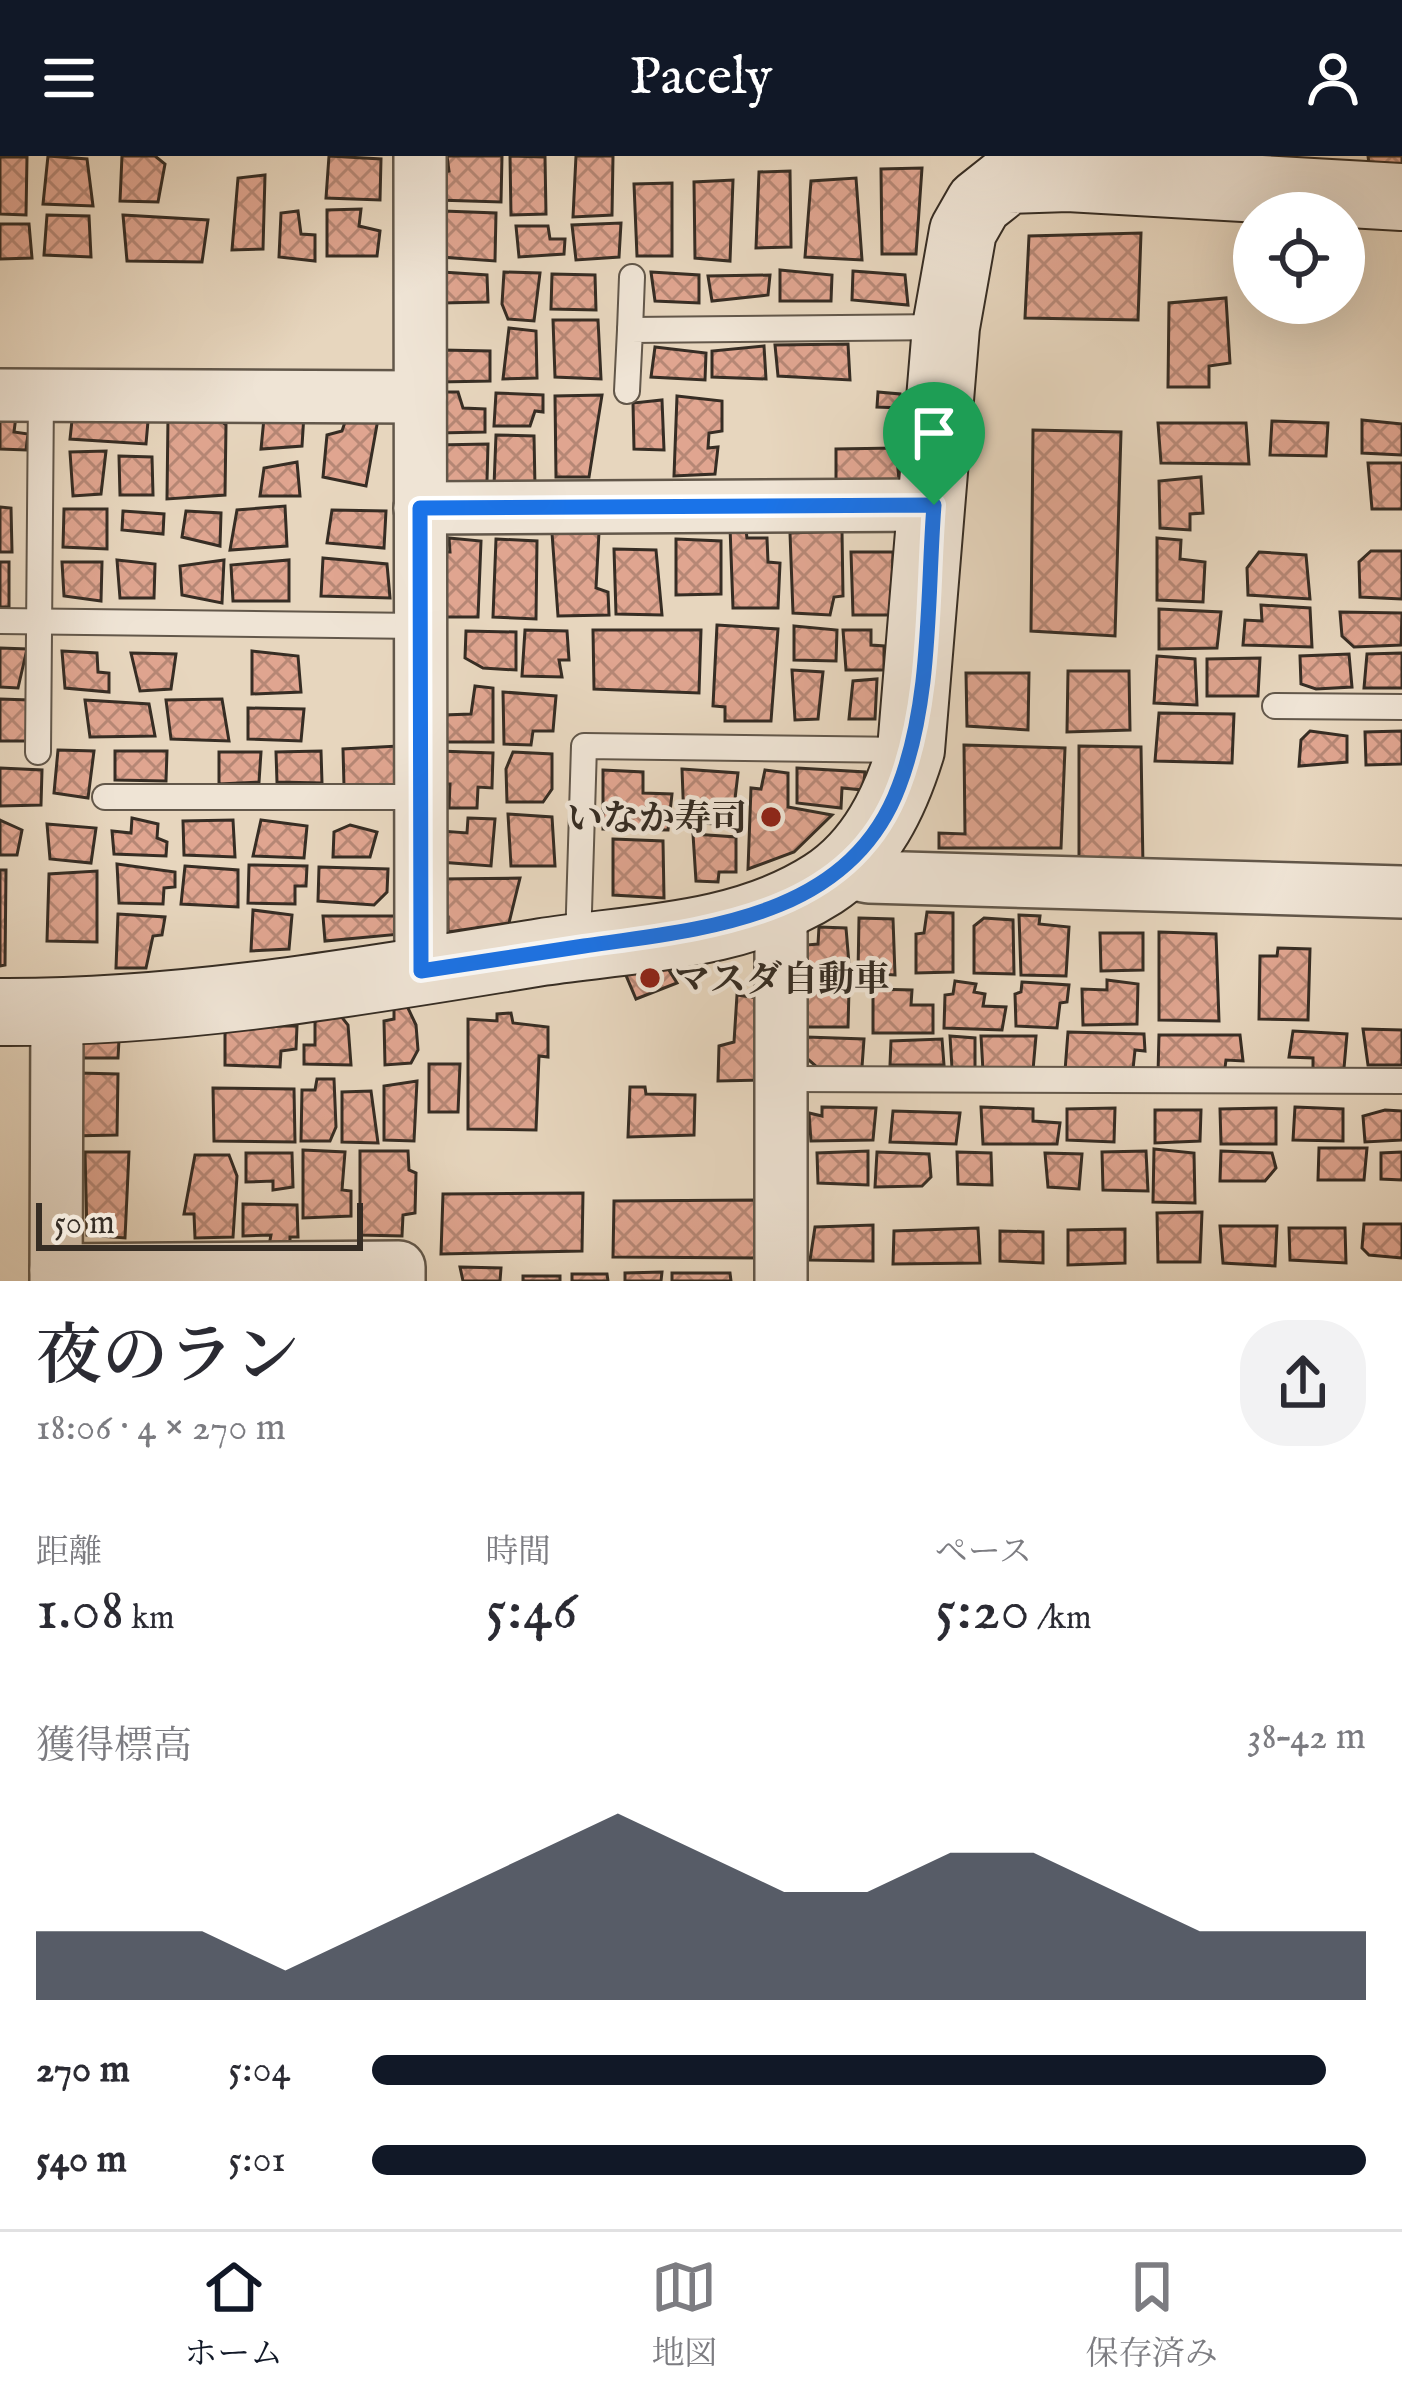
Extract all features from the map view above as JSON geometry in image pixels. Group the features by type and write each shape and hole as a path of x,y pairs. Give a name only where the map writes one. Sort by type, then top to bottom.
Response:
{"street":[{"path":"420,156 421,971"},
{"path":"399,1281 399,1267 56,1275 29,1012 205,1002 690,932 782,906 838,871 889,812 910,750 946,327 963,231 996,168 1155,170 1402,197"},
{"path":"21,395 420,398"},
{"path":"420,508 934,505"},
{"path":"838,871 869,877 1402,892"},
{"path":"781,1281 782,906"}],"lane":[{"path":"627,391 632,277"},
{"path":"630,330 946,327"},
{"path":"21,395 39,620 38,752"},
{"path":"0,621 421,626"},
{"path":"1275,706 1402,707"},
{"path":"578,947 584,746 910,750"},
{"path":"105,797 420,796"},
{"path":"782,1079 1402,1081"}],"building":[{"path":"48,156 87,159 93,206 43,204"},
{"path":"122,156 155,156 165,164 158,202 120,201"},
{"path":"329,156 381,159 380,200 326,198"},
{"path":"447,156 502,156 501,202 437,200 435,174 449,171"},
{"path":"510,156 545,157 546,214 511,215"},
{"path":"576,156 613,156 612,215 573,217"},
{"path":"1368,156 1402,156 1402,164 1369,164"},
{"path":"0,157 27,157 26,215 0,214"},
{"path":"922,168 916,254 882,254 881,169"},
{"path":"790,171 791,247 756,248 759,172"},
{"path":"265,175 263,249 232,250 238,178"},
{"path":"856,178 862,260 805,257 811,181"},
{"path":"733,180 730,261 695,258 694,182"},
{"path":"672,183 672,256 637,256 634,184"},
{"path":"361,209 359,226 380,231 377,256 327,256 327,210"},
{"path":"298,211 301,234 315,235 315,261 279,257 281,213"},
{"path":"443,211 496,213 495,261 441,257"},
{"path":"47,215 89,216 91,257 44,255"},
{"path":"123,215 208,220 202,262 127,261"},
{"path":"621,223 619,257 576,260 572,225"},
{"path":"0,224 29,224 32,258 0,259"},
{"path":"516,226 548,226 550,239 565,239 564,254 519,257"},
{"path":"1141,233 1138,320 1025,318 1029,236"},
{"path":"780,270 832,275 831,301 780,301"},
{"path":"853,271 905,275 908,305 852,300"},
{"path":"442,272 487,275 488,302 442,303"},
{"path":"504,272 540,273 534,321 508,319 502,304"},
{"path":"651,272 699,275 699,303 655,301"},
{"path":"552,274 595,275 596,310 551,309"},
{"path":"770,275 768,295 712,301 708,276"},
{"path":"1226,298 1230,363 1209,366 1209,387 1168,387 1169,303"},
{"path":"553,320 598,320 601,379 555,377"},
{"path":"509,328 536,331 537,378 503,379"},
{"path":"848,344 850,380 778,376 775,345"},
{"path":"764,346 766,379 712,377 712,351"},
{"path":"655,347 706,353 705,380 651,377"},
{"path":"442,350 490,351 490,381 440,382"},
{"path":"439,392 458,392 463,408 485,409 485,432 438,433"},
{"path":"878,392 900,394 901,408 877,407"},
{"path":"496,393 543,395 543,412 535,411 530,426 494,426"},
{"path":"602,395 589,477 556,477 555,396"},
{"path":"677,396 722,401 722,431 709,433 708,448 718,447 715,474 674,476"},
{"path":"662,400 664,450 634,449 633,403"},
{"path":"0,408 17,408 14,432 28,434 26,450 0,449"},
{"path":"149,410 146,444 70,439 73,411"},
{"path":"304,414 302,446 261,449 264,418"},
{"path":"214,415 226,425 225,495 167,499 168,417"},
{"path":"346,419 378,419 366,486 323,477 327,435 342,431"},
{"path":"1362,420 1402,424 1402,455 1362,453"},
{"path":"1272,421 1328,423 1326,456 1270,455"},
{"path":"1158,423 1246,423 1249,464 1161,463"},
{"path":"1033,430 1121,432 1115,636 1031,631"},
{"path":"496,435 534,436 535,487 494,486"},
{"path":"488,444 487,481 447,482 436,474 437,445"},
{"path":"896,448 899,480 836,480 836,449"},
{"path":"106,451 101,494 73,496 70,452"},
{"path":"119,456 152,457 153,495 120,495"},
{"path":"297,462 300,496 260,496 264,468"},
{"path":"1368,463 1402,463 1402,509 1372,509"},
{"path":"1201,477 1203,513 1190,514 1190,530 1160,528 1159,481"},
{"path":"285,506 287,546 230,550 237,510"},
{"path":"0,507 11,508 12,552 0,552"},
{"path":"64,509 107,509 107,549 63,547"},
{"path":"332,510 386,511 384,548 327,543"},
{"path":"123,511 164,514 163,534 122,530"},
{"path":"186,511 221,513 220,546 182,537"},
{"path":"730,527 746,530 747,538 767,538 768,562 780,563 778,608 733,608"},
{"path":"842,531 843,596 834,597 830,615 793,613 790,533"},
{"path":"599,532 596,588 608,592 609,615 558,616 552,533"},
{"path":"449,538 481,541 478,617 438,617 438,552 450,552"},
{"path":"1157,538 1181,540 1180,559 1205,562 1203,602 1157,600"},
{"path":"496,539 537,541 536,619 493,617"},
{"path":"676,539 721,541 721,594 676,595"},
{"path":"614,549 656,550 662,615 616,614"},
{"path":"1371,551 1402,551 1402,599 1360,597 1359,562"},
{"path":"851,552 893,552 891,615 853,615"},
{"path":"1259,552 1306,555 1310,599 1248,595 1247,568"},
{"path":"323,558 387,564 390,598 321,596"},
{"path":"117,560 155,564 154,598 120,598"},
{"path":"224,560 222,603 182,595 180,566"},
{"path":"289,560 289,601 233,601 231,565"},
{"path":"0,562 9,562 9,607 0,607"},
{"path":"62,562 102,562 101,601 64,596"},
{"path":"1261,605 1310,608 1312,647 1243,645 1245,620 1262,621"},
{"path":"1159,609 1221,612 1217,648 1159,649"},
{"path":"1340,612 1402,613 1401,645 1354,647 1342,636"},
{"path":"717,625 778,629 771,721 725,721 725,707 713,706"},
{"path":"794,626 837,630 836,661 794,660"},
{"path":"525,630 567,631 569,660 559,660 562,677 522,676"},
{"path":"593,630 701,630 699,693 594,689"},
{"path":"843,630 871,630 871,645 884,646 884,670 846,670"},
{"path":"466,631 516,632 516,670 483,668 465,658"},
{"path":"0,648 27,649 18,688 0,687"},
{"path":"62,651 97,653 98,672 109,673 109,692 65,688"},
{"path":"252,651 298,656 301,692 252,694"},
{"path":"131,653 176,654 171,689 140,691"},
{"path":"1402,653 1402,688 1364,688 1367,654"},
{"path":"1349,654 1352,687 1316,689 1301,684 1300,656"},
{"path":"1157,656 1195,659 1197,705 1154,703"},
{"path":"1260,658 1258,696 1207,696 1207,659"},
{"path":"792,670 823,672 818,719 795,720"},
{"path":"1068,671 1129,671 1130,730 1067,732"},
{"path":"966,673 1029,673 1028,730 967,726"},
{"path":"877,679 875,719 849,719 853,681"},
{"path":"475,686 493,688 493,742 443,742 444,715 471,714"},
{"path":"503,692 556,696 553,731 533,731 531,745 504,744"},
{"path":"0,699 29,700 28,741 0,741"},
{"path":"222,699 229,741 171,739 166,700"},
{"path":"85,700 149,704 155,736 90,737"},
{"path":"248,708 304,709 301,741 248,739"},
{"path":"1159,713 1234,714 1232,763 1155,761"},
{"path":"1310,731 1347,736 1347,762 1299,766 1301,740"},
{"path":"1402,731 1402,764 1366,765 1365,732"},
{"path":"964,745 1065,748 1061,848 939,848 939,833 965,834"},
{"path":"398,746 402,771 393,788 344,786 343,749"},
{"path":"1079,746 1141,747 1143,867 1079,864"},
{"path":"58,750 94,751 88,798 54,793"},
{"path":"115,751 167,751 166,781 115,780"},
{"path":"321,751 322,783 277,782 276,752"},
{"path":"439,751 493,753 492,788 478,787 477,808 449,808 450,784 437,784"},
{"path":"219,752 261,752 259,782 219,784"},
{"path":"513,752 552,754 552,789 543,802 507,802 506,769"},
{"path":"0,768 42,770 41,805 0,806"},
{"path":"797,768 865,772 863,790 842,788 841,808 797,803"},
{"path":"682,769 738,773 732,825 684,822"},
{"path":"603,770 643,772 643,793 672,794 668,830 603,829"},
{"path":"765,770 788,773 788,807 832,815 794,852 748,869 751,788 761,789"},
{"path":"508,814 552,817 555,866 511,866"},
{"path":"132,818 158,824 157,838 167,842 166,856 114,854 112,831 131,833"},
{"path":"468,818 495,819 491,866 440,862 442,831 467,833"},
{"path":"0,820 22,830 17,855 0,855"},
{"path":"233,820 235,857 184,855 183,821"},
{"path":"261,820 307,826 304,858 253,856"},
{"path":"47,824 96,828 91,863 50,859"},
{"path":"350,825 377,832 370,857 333,857 334,832"},
{"path":"693,834 736,837 736,872 719,872 718,882 696,881"},
{"path":"613,839 663,841 664,898 613,895"},
{"path":"117,864 175,872 175,887 164,888 163,904 119,903"},
{"path":"249,865 307,866 306,886 295,886 295,904 248,903"},
{"path":"185,866 238,870 238,907 181,904"},
{"path":"319,867 388,869 387,892 374,905 318,901"},
{"path":"0,870 6,870 5,965 0,966"},
{"path":"97,871 97,942 47,941 49,874"},
{"path":"520,878 509,923 448,932 448,917 436,914 442,879"},
{"path":"253,910 292,915 289,949 251,951"},
{"path":"927,912 953,913 953,972 916,973 916,934 924,933"},
{"path":"118,914 165,917 162,935 153,936 146,968 116,968"},
{"path":"1019,915 1040,916 1039,924 1069,927 1066,976 1021,975"},
{"path":"323,916 400,916 401,934 325,941"},
{"path":"859,918 893,919 895,975 858,973"},
{"path":"984,918 1013,920 1014,974 974,973 974,926"},
{"path":"819,927 846,928 850,976 808,973 806,945 818,944"},
{"path":"1159,932 1216,934 1219,1021 1159,1020"},
{"path":"1100,933 1143,933 1143,970 1101,971"},
{"path":"1278,948 1310,949 1308,1020 1259,1019 1260,956 1277,956"},
{"name":"マスダ自動車","path":"662,959 677,983 636,999 625,973"},
{"path":"1107,980 1138,984 1137,1024 1083,1025 1082,989 1107,990"},
{"path":"955,981 976,984 974,992 985,994 983,1006 1006,1007 1002,1030 944,1028 945,995 953,994"},
{"path":"807,982 849,990 848,1027 806,1027"},
{"path":"1022,982 1069,985 1067,1002 1060,1003 1057,1028 1016,1026 1015,994 1021,992"},
{"path":"873,989 912,990 911,1005 933,1005 933,1033 873,1033"},
{"path":"737,995 765,999 766,1080 718,1081 719,1046 734,1042"},
{"path":"394,1005 407,1006 416,1025 418,1050 411,1063 385,1065 384,1021 394,1019"},
{"path":"511,1013 513,1023 548,1027 548,1057 539,1056 536,1130 468,1129 468,1019 497,1021 497,1014"},
{"path":"324,1015 340,1015 348,1025 351,1065 304,1064 304,1045 315,1045 315,1022"},
{"path":"225,1026 297,1026 296,1049 281,1051 280,1067 225,1065"},
{"path":"1363,1029 1402,1030 1402,1065 1368,1065"},
{"path":"1293,1031 1347,1034 1344,1068 1313,1070 1313,1058 1289,1057"},
{"path":"1068,1032 1144,1034 1145,1051 1135,1050 1133,1069 1065,1071"},
{"path":"1159,1035 1240,1035 1243,1061 1226,1060 1224,1075 1158,1074"},
{"path":"950,1036 975,1038 975,1068 952,1068"},
{"path":"981,1036 1036,1036 1033,1070 983,1071"},
{"path":"81,1037 119,1040 118,1058 79,1058"},
{"path":"806,1037 864,1039 862,1067 818,1068 803,1055"},
{"path":"942,1039 944,1065 890,1065 891,1041"},
{"path":"429,1064 460,1064 458,1112 429,1112"},
{"path":"78,1073 118,1074 117,1135 70,1136"},
{"path":"317,1079 334,1079 336,1127 330,1141 301,1141 302,1090 315,1090"},
{"path":"417,1081 414,1141 384,1140 384,1086"},
{"path":"630,1087 645,1087 646,1094 695,1095 694,1135 628,1137"},
{"path":"213,1088 294,1089 295,1142 214,1141"},
{"path":"371,1091 378,1143 342,1142 342,1092"},
{"path":"822,1107 876,1108 873,1140 811,1141 809,1113 822,1116"},
{"path":"981,1107 1033,1109 1033,1121 1060,1123 1057,1144 983,1144"},
{"path":"1295,1107 1343,1109 1343,1141 1293,1140"},
{"path":"1115,1108 1114,1142 1067,1140 1067,1109"},
{"path":"1276,1108 1276,1144 1221,1144 1220,1109"},
{"path":"1155,1110 1201,1110 1200,1141 1155,1143"},
{"path":"893,1111 960,1113 956,1144 890,1142"},
{"path":"1402,1111 1402,1140 1365,1142 1363,1116"},
{"path":"1319,1148 1367,1148 1364,1180 1318,1180"},
{"path":"1154,1149 1194,1153 1195,1203 1153,1202"},
{"path":"303,1150 345,1152 342,1190 351,1191 351,1216 303,1218"},
{"path":"360,1151 408,1151 409,1170 416,1173 415,1213 403,1215 402,1236 360,1235"},
{"path":"868,1151 868,1185 818,1183 817,1153"},
{"path":"1146,1151 1148,1191 1103,1190 1102,1152"},
{"path":"1221,1151 1272,1153 1276,1168 1265,1181 1220,1181"},
{"path":"85,1152 129,1152 125,1238 87,1235"},
{"path":"877,1152 929,1154 931,1177 922,1186 875,1187"},
{"path":"957,1152 991,1153 992,1185 958,1184"},
{"path":"1402,1152 1402,1180 1381,1179 1381,1153"},
{"path":"246,1153 292,1153 293,1187 273,1190 273,1181 246,1182"},
{"path":"1045,1153 1082,1154 1079,1189 1048,1187"},
{"path":"195,1155 229,1155 237,1176 233,1237 195,1238 194,1214 184,1214"},
{"path":"583,1193 582,1251 441,1254 443,1194"},
{"path":"757,1200 760,1258 613,1257 614,1201"},
{"path":"243,1204 297,1205 298,1237 290,1237 290,1246 269,1245 271,1235 243,1236"},
{"path":"1202,1212 1200,1262 1158,1262 1157,1213"},
{"path":"1364,1224 1402,1224 1402,1258 1369,1255 1362,1248"},
{"path":"873,1225 873,1261 810,1260 815,1227"},
{"path":"1220,1226 1277,1226 1275,1266 1223,1263"},
{"path":"978,1228 980,1263 893,1264 894,1231"},
{"path":"1289,1228 1345,1228 1346,1263 1290,1260"},
{"path":"1125,1229 1125,1263 1068,1265 1068,1230"},
{"path":"1000,1231 1043,1232 1043,1263 1000,1261"},
{"path":"460,1267 501,1268 500,1281 463,1281"},
{"path":"662,1272 661,1281 625,1281 625,1273"},
{"path":"672,1273 730,1273 731,1281 672,1281"},
{"path":"572,1274 607,1274 608,1281 572,1281"},
{"path":"523,1276 560,1276 560,1281 523,1281"}],"place":[{"name":"いなか寿司","path":"771,817"},
{"name":"マスダ自動車","path":"650,978"}],"route":[{"path":"934,505 919,695 901,783 889,812 865,844 826,882 782,906 690,932 421,971 420,508 934,505"}]}
